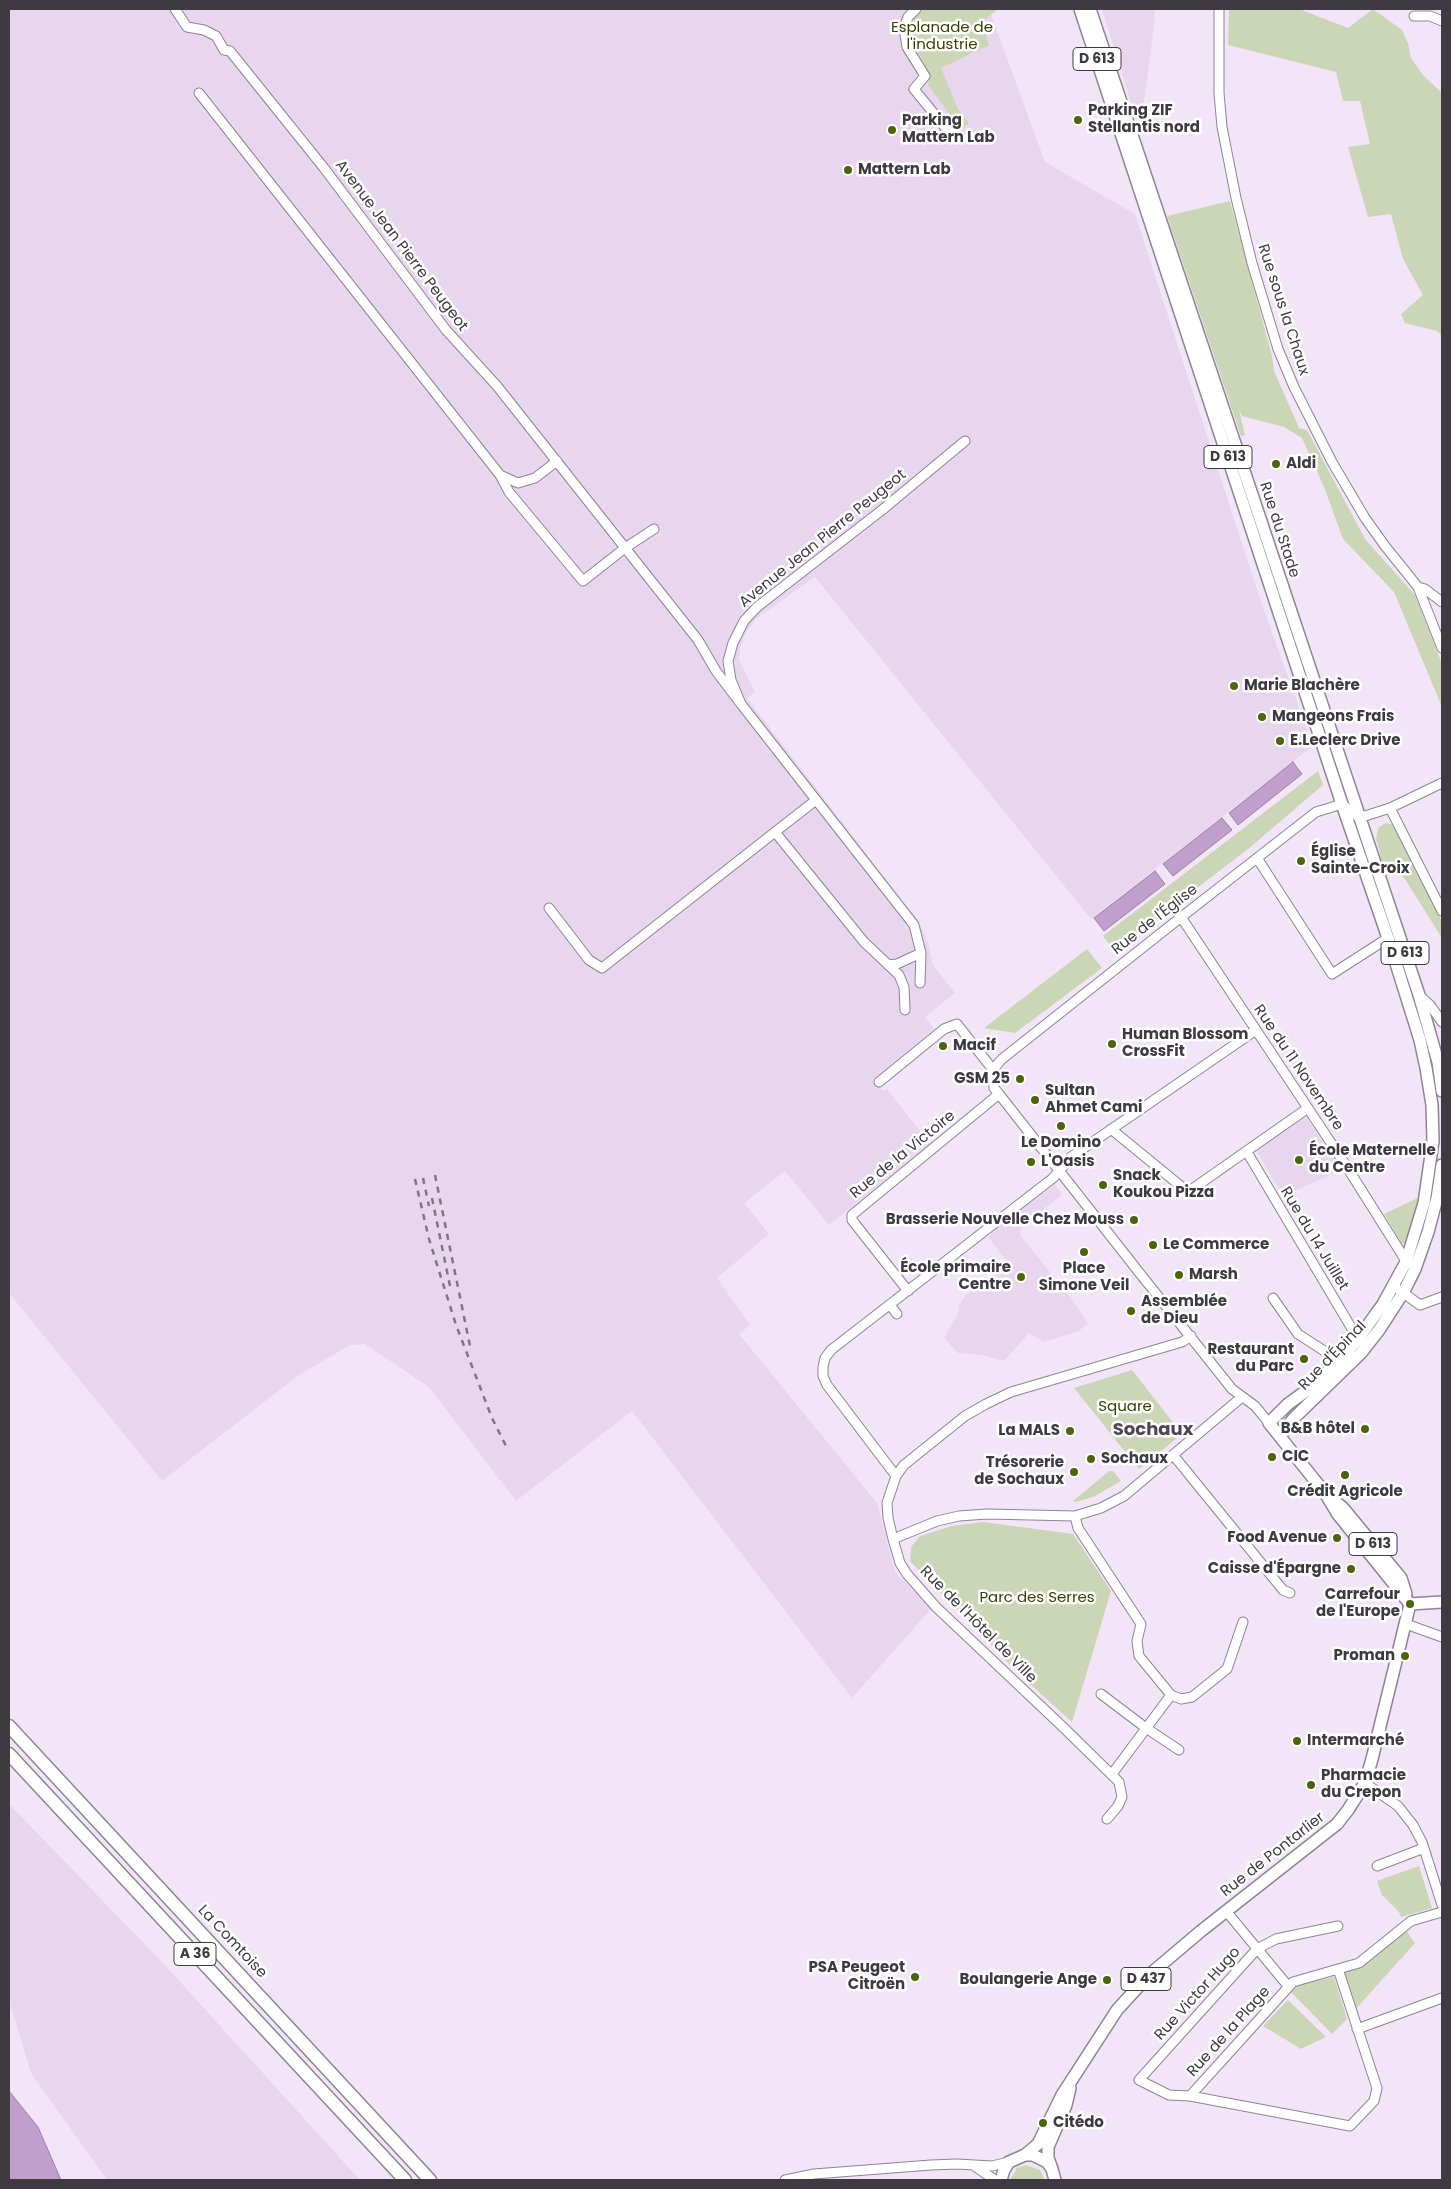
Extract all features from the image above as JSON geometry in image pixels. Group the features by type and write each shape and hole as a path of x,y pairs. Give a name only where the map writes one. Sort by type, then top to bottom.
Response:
{"highway":[{"name":"La Comtoise","path":"9,1726 430,2180"},
{"name":"A 36","path":"9,1754 401,2177"},
{"path":"381,2127 435,2180"}],"main road":[{"name":"D 613","path":"1080,9 1119,110"},
{"name":"D 613","path":"1092,12 1119,110"},
{"name":"Rue du Stade","path":"1119,110 1358,816"},
{"name":"Rue du Stade","path":"1119,110 1342,804"},
{"name":"Rue d'Épinal","path":"1269,1423 1288,1404 1344,1363 1394,1286 1411,1266 1428,1181 1433,1141 1432,1105 1420,1040 1388,938 1342,804"},
{"name":"D 613","path":"1358,816 1419,995 1441,1070 1442,1091"},
{"name":"Rue d'Épinal","path":"1280,1436 1344,1363 1379,1330 1403,1293 1411,1266 1437,1198 1442,1165"},
{"path":"1269,1423 1280,1436"},
{"name":"D 613","path":"1280,1436 1410,1604"},
{"path":"1410,1604 1442,1602"},
{"name":"Rue de Pontarlier","path":"1025,2155 1038,2144 1062,2095 1117,2010 1154,1970 1337,1824 1348,1810 1365,1783 1378,1739 1410,1604"},
{"name":"Rue de Pontarlier","path":"1054,2174 1048,2158 1048,2147 1066,2105 1072,2080"},
{"path":"1001,2180 1009,2162 1025,2155 1041,2158 1054,2174"}],"street":[{"name":"Avenue Jean Pierre Peugeot","path":"175,9 188,27 204,30 216,36 224,50 230,51 324,168 446,330 497,386 698,640 716,672 914,924 921,954 920,982"},
{"path":"916,9 908,17 904,28 907,47 925,76 914,89 952,136"},
{"name":"Rue sous la Chaux","path":"1219,9 1219,93 1222,127 1236,198 1252,263 1278,349 1294,387 1332,462 1365,518 1418,587 1425,589 1442,602"},
{"path":"1414,16 1430,16 1442,21"},
{"path":"199,92 500,475 509,492 583,581 625,548 654,529"},
{"name":"Avenue Jean Pierre Peugeot","path":"741,704 731,680 728,661 733,643 744,621 757,607 882,510 965,442"},
{"path":"500,475 518,483 535,478 557,461"},
{"path":"1418,587 1442,648"},
{"path":"1348,786 1342,804 1358,816 1390,808 1442,783"},
{"path":"549,908 589,960 602,968 816,800"},
{"name":"Rue de l'Église","path":"994,1071 998,1063 1012,1050 1316,812 1342,804"},
{"path":"1390,808 1442,910"},
{"path":"775,832 864,942 899,974 904,986 905,1010"},
{"path":"1257,858 1332,974 1388,938"},
{"name":"Rue du 11 Novembre","path":"1181,917 1411,1266"},
{"path":"888,965 897,964 921,954"},
{"path":"1419,995 1430,1005 1442,1022"},
{"path":"879,1082 944,1029 957,1024 994,1071 993,1083 999,1094 1232,1389 1255,1406 1269,1423"},
{"path":"896,1476 827,1385 823,1376 825,1358 831,1350 1052,1178 1071,1157 1256,1030"},
{"name":"Rue de la Victoire","path":"908,1291 852,1220 852,1215 999,1094"},
{"path":"1111,1129 1188,1192 1308,1108"},
{"name":"Rue du 14 Juillet","path":"1247,1152 1358,1339"},
{"path":"1394,1286 1420,1305 1442,1297"},
{"path":"1273,1298 1298,1334 1344,1363"},
{"path":"890,1305 897,1314"},
{"name":"Rue de l'Hôtel de Ville","path":"1107,1819 1118,1806 1122,1797 1119,1782 936,1607 903,1568 886,1510 889,1493 896,1476 904,1465 965,1416 998,1398 1060,1377 1182,1342 1191,1336"},
{"path":"893,1539 937,1522 959,1516 987,1514 1075,1516 1117,1501 1174,1456 1242,1397"},
{"path":"1174,1456 1283,1590 1290,1593"},
{"path":"1075,1516 1078,1528 1141,1624 1137,1641 1139,1656 1171,1695 1181,1699 1192,1697 1226,1669 1243,1622"},
{"path":"1406,1624 1442,1637"},
{"path":"1101,1694 1179,1750"},
{"path":"1112,1774 1171,1695"},
{"path":"1365,1783 1405,1813 1424,1848 1442,1905"},
{"path":"1378,1866 1424,1848"},
{"path":"1226,1911 1288,1986 1297,1980 1359,1964 1410,1921 1442,1912"},
{"name":"Rue Victor Hugo","path":"1190,2096 1168,2095 1139,2080 1256,1949 1276,1939 1338,1926"},
{"path":"1190,2096 1350,2126 1377,2095 1377,2088 1338,1969"},
{"name":"Rue de la Plage","path":"1190,2096 1288,1986"},
{"path":"1357,2029 1442,1998"},
{"path":"785,2180 814,2174 931,2165 970,2164 1001,2166 1009,2162"},
{"path":"970,2164 995,2180"}],"shaded area":[{"path":"9,9 989,9 1045,162 1135,214 1259,596 1313,746 1091,919 815,577 757,618 746,632 740,648 739,660 755,692 747,698 919,922 928,942 933,965 955,993 925,1017 934,1029 873,1080 883,1091 887,1089 930,1144 829,1225 785,1171 744,1203 769,1234 717,1278 750,1325 739,1334 877,1503 895,1572 931,1609 852,1698 632,1411 516,1501 429,1387 365,1344 350,1345 299,1375 162,1481 9,1293"},
{"path":"1102,9 1154,9 1155,18 1140,132"},
{"path":"1293,762 1302,774 1238,825 1229,813"},
{"path":"1222,818 1232,830 1173,876 1163,864"},
{"path":"1155,871 1165,884 1104,931 1094,918"},
{"name":"École Maternelle du Centre","path":"1306,1117 1342,1170 1283,1196 1256,1147"},
{"name":"École primaire Centre","path":"1055,1184 1062,1195 1021,1227 1020,1235 1070,1297 1088,1323 1079,1331 1044,1342 1029,1333 1004,1361 981,1355 958,1353 944,1338 960,1310 958,1307 965,1296 1008,1263 988,1237 1007,1220"},
{"path":"9,1804 162,1962 360,2180 107,2180 31,2073 9,2000"},
{"path":"9,2091 38,2127 61,2180 9,2180"}],"green space":[{"name":"Esplanade de l'industrie","path":"921,9 997,10 982,22 989,45 941,68 958,109 969,123 956,133 949,125 954,120 928,85 930,74 910,37 915,16"},
{"path":"1229,9 1299,9 1348,28 1373,9 1402,30 1408,43 1411,58 1423,75 1442,93 1442,336 1437,331 1405,323 1401,314 1423,295 1403,259 1391,214 1368,217 1348,147 1370,144 1360,101 1343,101 1336,72 1228,45"},
{"path":"1230,201 1272,356 1274,371 1299,428 1307,430 1365,539 1415,595 1442,664 1442,707 1394,592 1343,539 1324,487 1302,438 1284,427 1242,416 1239,410 1245,435 1241,436 1167,216"},
{"path":"1318,771 1323,785 1248,849 1115,951 1103,936"},
{"path":"1386,823 1391,824 1399,833 1442,922 1442,938 1405,879 1390,866 1385,873 1376,838 1379,827"},
{"path":"1087,949 1102,968 1015,1033 984,1028"},
{"path":"1420,1197 1412,1227 1406,1242 1402,1244 1384,1214"},
{"name":"Square","path":"1132,1370 1182,1434 1139,1469 1074,1388"},
{"path":"1109,1471 1113,1471 1121,1481 1093,1497 1073,1501"},
{"name":"Parc des Serres","path":"983,1522 1073,1534 1111,1591 1072,1722 1020,1675 910,1561 911,1547 920,1536 952,1526"},
{"path":"1419,1866 1432,1908 1401,1917 1399,1912 1382,1895 1377,1881"},
{"path":"1405,1929 1415,1943 1355,2010 1343,1970"},
{"path":"1334,1977 1347,2019 1332,2034 1291,1992 1299,1985"},
{"path":"1288,2000 1326,2037 1301,2049 1263,2026"},
{"path":"1026,2165 1040,2170 1045,2180 1010,2180 1017,2168"}],"railway":[{"path":"435,1175 471,1351"},
{"path":"423,1178 429,1206"},
{"path":"415,1179 429,1239 456,1325 492,1418 508,1450"},
{"path":"432,1198 450,1286"}],"place":[{"name":"Parking ZIF Stellantis nord","path":"1078,120"},
{"name":"Parking Mattern Lab","path":"892,130"},
{"name":"Mattern Lab","path":"848,170"},
{"name":"Aldi","path":"1276,464"},
{"name":"Marie Blachère","path":"1234,686"},
{"name":"Mangeons Frais","path":"1262,717"},
{"name":"E.Leclerc Drive","path":"1280,741"},
{"name":"Église Sainte-Croix","path":"1301,861"},
{"name":"Human Blossom CrossFit","path":"1112,1044"},
{"name":"Macif","path":"943,1046"},
{"name":"GSM 25","path":"1020,1079"},
{"name":"Sultan Ahmet Cami","path":"1035,1100"},
{"name":"Le Domino","path":"1061,1126"},
{"name":"École Maternelle du Centre","path":"1299,1160"},
{"name":"L'Oasis","path":"1031,1162"},
{"name":"Snack Koukou Pizza","path":"1103,1185"},
{"name":"Brasserie Nouvelle Chez Mouss","path":"1134,1220"},
{"name":"Le Commerce","path":"1153,1245"},
{"name":"Place Simone Veil","path":"1084,1252"},
{"name":"Marsh","path":"1179,1275"},
{"name":"École primaire Centre","path":"1021,1277"},
{"name":"Assemblée de Dieu","path":"1131,1311"},
{"name":"Restaurant du Parc","path":"1304,1359"},
{"name":"B&B hôtel","path":"1365,1429"},
{"name":"La MALS","path":"1070,1431"},
{"name":"CIC","path":"1272,1457"},
{"name":"Sochaux","path":"1091,1459"},
{"name":"Trésorerie de Sochaux","path":"1074,1472"},
{"name":"Crédit Agricole","path":"1345,1475"},
{"name":"Food Avenue","path":"1337,1538"},
{"name":"Caisse d'Épargne","path":"1351,1569"},
{"name":"Carrefour de l'Europe","path":"1410,1604"},
{"name":"Proman","path":"1405,1656"},
{"name":"Intermarché","path":"1297,1741"},
{"name":"Pharmacie du Crepon","path":"1311,1785"},
{"name":"PSA Peugeot Citroën","path":"915,1977"},
{"name":"Boulangerie Ange","path":"1107,1980"},
{"name":"Citédo","path":"1043,2123"}],"district":[{"name":"Sochaux","path":"1153,1430"}]}
